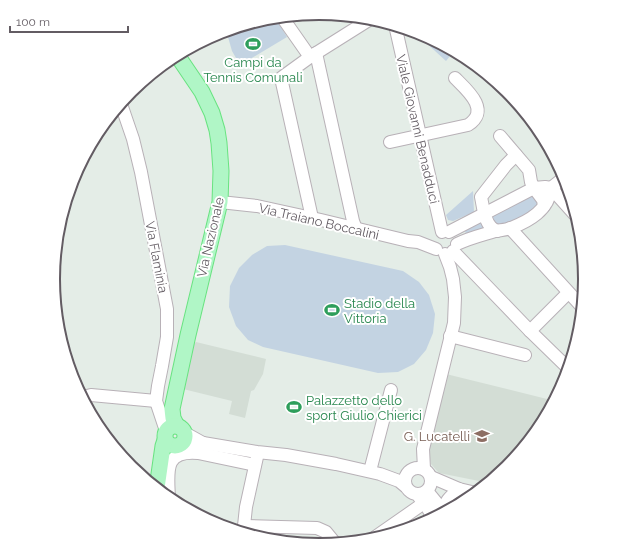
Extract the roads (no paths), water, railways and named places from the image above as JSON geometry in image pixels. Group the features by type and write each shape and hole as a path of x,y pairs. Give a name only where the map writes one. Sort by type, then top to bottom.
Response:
{"main road":[{"name":"Via Nazionale","path":"158,481 163,446 174,435 172,408 220,202 221,155 214,118 202,92 181,61"}],"street":[{"path":"286,22 313,55 353,226"},
{"path":"312,218 281,78 313,55 363,24"},
{"name":"Viale Giovanni Benadduci","path":"397,32 443,233"},
{"path":"390,142 473,122 478,111 477,104 474,98 455,78"},
{"name":"Via Flaminia","path":"123,110 133,139 141,172 167,309 168,337 158,386 158,407"},
{"path":"500,136 529,170 531,182 543,200 544,206"},
{"path":"497,231 491,227 484,214 481,197 506,165 516,155"},
{"path":"448,250 466,240 510,228 533,218 544,206 550,195 551,188 559,181"},
{"path":"534,188 551,188 569,208"},
{"name":"Via Traiano Boccalini","path":"418,242 443,233 484,214 534,188"},
{"name":"Via Traiano Boccalini","path":"220,202 257,206 353,226 448,250"},
{"path":"510,228 577,302"},
{"path":"431,512 422,483 423,449 454,323 455,297 448,250 456,238 451,233 443,233 434,242 448,250 564,364"},
{"path":"530,331 568,293"},
{"path":"450,336 525,355"},
{"path":"375,473 390,390"},
{"path":"88,396 91,395 158,407 174,435 203,443 286,455 467,491"},
{"path":"169,489 168,470 172,459 180,454 189,452 198,453 255,465"},
{"path":"244,527 246,507 257,452"},
{"path":"375,473 399,482 410,492 422,483"},
{"path":"422,483 440,508"},
{"path":"379,531 422,483"},
{"path":"445,505 447,499 456,488"},
{"path":"255,530 317,528 326,532 330,537"}],"place":[{"name":"Campi da Tennis Comunali","path":"253,44"},
{"name":"Stadio della Vittoria","path":"332,310"},
{"name":"Palazzetto dello sport Giulio Chierici","path":"294,407"},
{"name":"G. Lucatelli","path":"482,436"}]}
